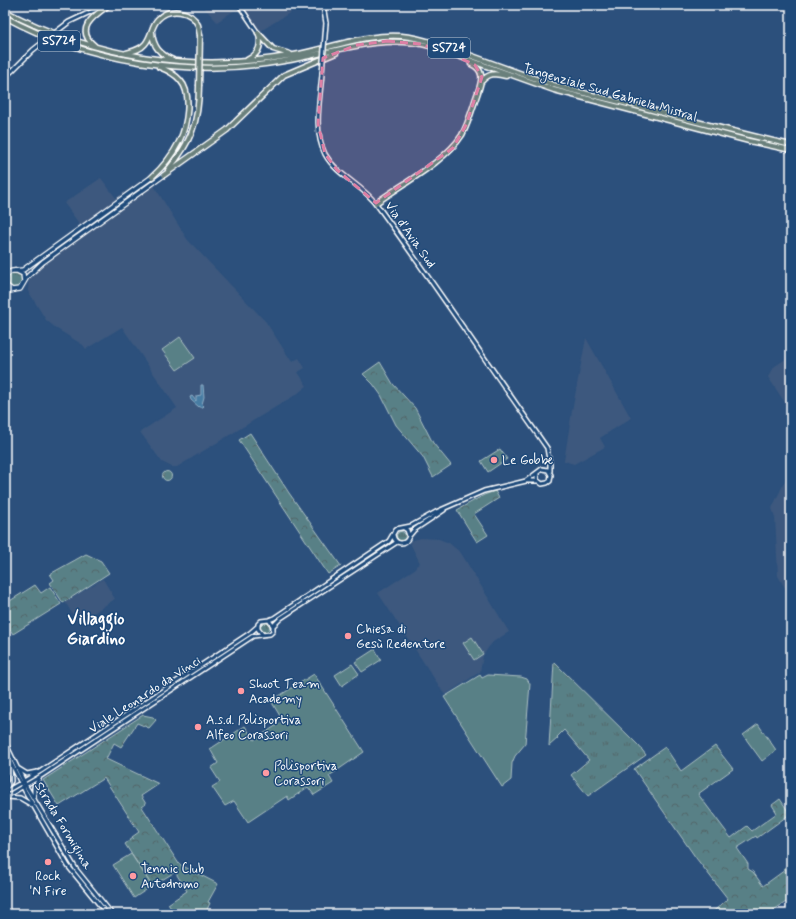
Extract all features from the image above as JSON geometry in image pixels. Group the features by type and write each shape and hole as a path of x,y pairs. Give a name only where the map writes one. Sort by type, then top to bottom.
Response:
{"highway":[{"path":"97,48 87,36 87,26 91,19 109,5"},
{"name":"SS724","path":"5,11 50,32 83,44 123,54 161,60 177,62 243,62 294,55"},
{"path":"123,54 142,47 148,40 155,23 163,15 177,11 188,14 198,24 200,35 199,105 193,130 188,142 164,175"},
{"name":"SS724","path":"5,17 35,31 82,49 116,58 153,64"},
{"path":"152,31 153,42 157,50 177,62"},
{"path":"258,33 273,49 294,55"},
{"path":"243,62 258,53 260,43 258,33"},
{"name":"Tangenziale Sud Gabriela Mistral","path":"294,55 377,37 410,37 438,44 555,85 621,105"},
{"name":"Tangenziale Sud Gabriela Mistral","path":"153,64 212,68 259,65 331,52 357,45 387,41 410,42 449,53 538,85 791,146"},
{"path":"164,175 227,130 284,75 357,45"},
{"path":"376,203 441,158 452,148 466,126 482,82 482,72 479,68 449,53"},
{"path":"152,177 164,165 180,141 188,107 188,96 181,81 174,74 153,64"},
{"path":"482,82 488,76 494,74 538,85"},
{"name":"Tangenziale Sud Gabriela Mistral","path":"658,114 749,141 791,150"},
{"path":"152,177 163,171 177,159"}],"main road":[{"path":"5,292 20,289 27,277 43,262 164,175"},
{"path":"14,290 9,288 5,281 7,274 14,271 23,270 152,177"},
{"path":"14,271 23,274 24,284"}],"street":[{"path":"56,32 69,22 105,5"},
{"path":"239,5 258,33"},
{"name":"Via d'Avia Sud","path":"323,5 326,23 318,124 318,135 322,145 330,161 338,170 376,203 547,448 549,454 550,472"},
{"path":"5,77 32,50 47,39"},
{"path":"526,481 540,470 544,469 549,462"},
{"path":"397,542 282,618 273,626 270,634 262,634 258,629 261,621 274,618 389,541 396,530 411,526 436,512 484,491 526,481 538,481 543,484 549,482 551,477 550,472 544,469"},
{"path":"536,474 538,481"},
{"path":"393,535 397,542 402,544 414,530 449,507"},
{"path":"404,528 407,530 409,536"},
{"path":"268,620 273,626"},
{"name":"Viale Leonardo da Vinci","path":"23,785 250,633 258,626"},
{"name":"Viale Leonardo da Vinci","path":"23,785 41,776 247,640 262,634"},
{"name":"Strada Formigina","path":"5,742 33,807 72,871 107,914"},
{"name":"Strada Formigina","path":"5,751 23,785 35,801 76,869 112,914"},
{"path":"5,791 11,781 10,762"},
{"path":"17,768 28,774 41,772"},
{"path":"35,801 34,787 41,776"},
{"path":"5,791 23,785"},
{"path":"5,797 23,785"},
{"path":"5,797 20,798 28,802 33,807"}],"highlighted area":[{"path":"387,41 420,44 449,53 475,65 482,77 466,125 453,148 376,203 337,170 325,154 318,124 323,58 357,45"}],"shaded area":[{"path":"202,5 302,5 256,34 238,8 217,22"},
{"path":"148,176 187,239 266,322 292,362 299,358 305,368 298,372 307,386 297,394 177,467 172,467 162,462 140,432 177,408 122,327 86,349 83,345 57,329 46,320 28,291 29,278 48,260 86,233 64,203 101,178 116,198"},
{"path":"586,338 631,418 600,438 605,447 574,464 564,461"},
{"path":"787,354 791,355 791,412 768,377 775,366 786,359"},
{"path":"201,385 203,385 204,397 202,404 204,406 199,407 191,400 190,397 192,396 196,401 196,396 201,395"},
{"path":"791,468 791,598 778,576 775,517 772,508"},
{"path":"421,538 439,539 449,543 461,553 509,632 493,642 488,648 483,656 480,672 445,695 378,593 416,568 416,566 420,563 410,541"},
{"path":"103,579 115,599 78,623 65,602"}],"green space":[{"path":"15,272 22,277 23,280 18,287 15,288 8,283 7,280 12,273"},
{"path":"180,337 195,358 177,370 162,350"},
{"path":"380,362 393,384 415,408 433,443 451,465 433,477 423,457 396,425 381,395 363,374"},
{"path":"250,433 289,493 341,566 328,574 239,440"},
{"name":"Le Gobbe","path":"500,449 507,459 488,472 481,461"},
{"path":"167,471 172,476 167,481 162,476"},
{"path":"495,491 499,498 474,514 488,535 477,542 457,510 484,495"},
{"path":"401,531 406,536 401,541 396,536"},
{"path":"86,554 101,561 109,573 63,603 50,583 54,580 50,574"},
{"path":"35,585 41,593 50,587 61,604 13,634 5,622 5,604"},
{"path":"265,622 270,627 265,632 260,627"},
{"path":"472,637 483,654 474,660 463,643"},
{"path":"375,649 381,660 362,672 355,662"},
{"path":"554,662 639,746 646,755 588,796 571,775 589,760 564,730 549,746"},
{"path":"352,664 359,674 342,686 335,675"},
{"path":"314,674 364,752 329,776 333,783 314,795 308,787 289,800 287,796 248,822 234,801 225,806 212,787 220,782 211,768 218,763 210,749 245,726 254,740 283,721 271,701"},
{"path":"480,675 482,678 488,675 521,677 527,679 530,684 525,744 515,756 512,763 511,780 502,787 444,697"},
{"path":"143,715 153,717 156,720 149,728 137,723 121,747 114,743 106,759 159,784 141,796 146,804 142,807 179,864 218,884 208,902 210,903 205,914 197,911 195,914 175,914 168,904 187,891 175,872 152,886 125,844 139,832 104,778 59,806 43,780"},
{"path":"758,724 776,750 762,761 743,735"},
{"path":"715,746 733,769 698,794 731,838 747,826 752,831 777,813 772,805 780,799 790,814 757,838 756,836 737,848 748,864 748,869 753,872 763,886 785,870 784,868 791,863 791,899 767,914 710,914 728,899 696,858 634,769 665,747 681,771"},
{"name":"Tennic Club Autodromo","path":"131,854 152,886 134,898 113,865"}],"place":[{"name":"Le Gobbe","path":"494,460"},
{"name":"Chiesa di Gesù Redentore","path":"348,636"},
{"name":"Shoot Team Academy","path":"241,691"},
{"name":"A.s.d. Polisportiva Alfeo Corassori","path":"198,727"},
{"name":"Polisportiva Corassori","path":"266,773"},
{"name":"Rock 'N Fire","path":"48,862"},
{"name":"Tennic Club Autodromo","path":"133,876"}],"district":[{"name":"Villaggio Giardino","path":"96,629"}]}
